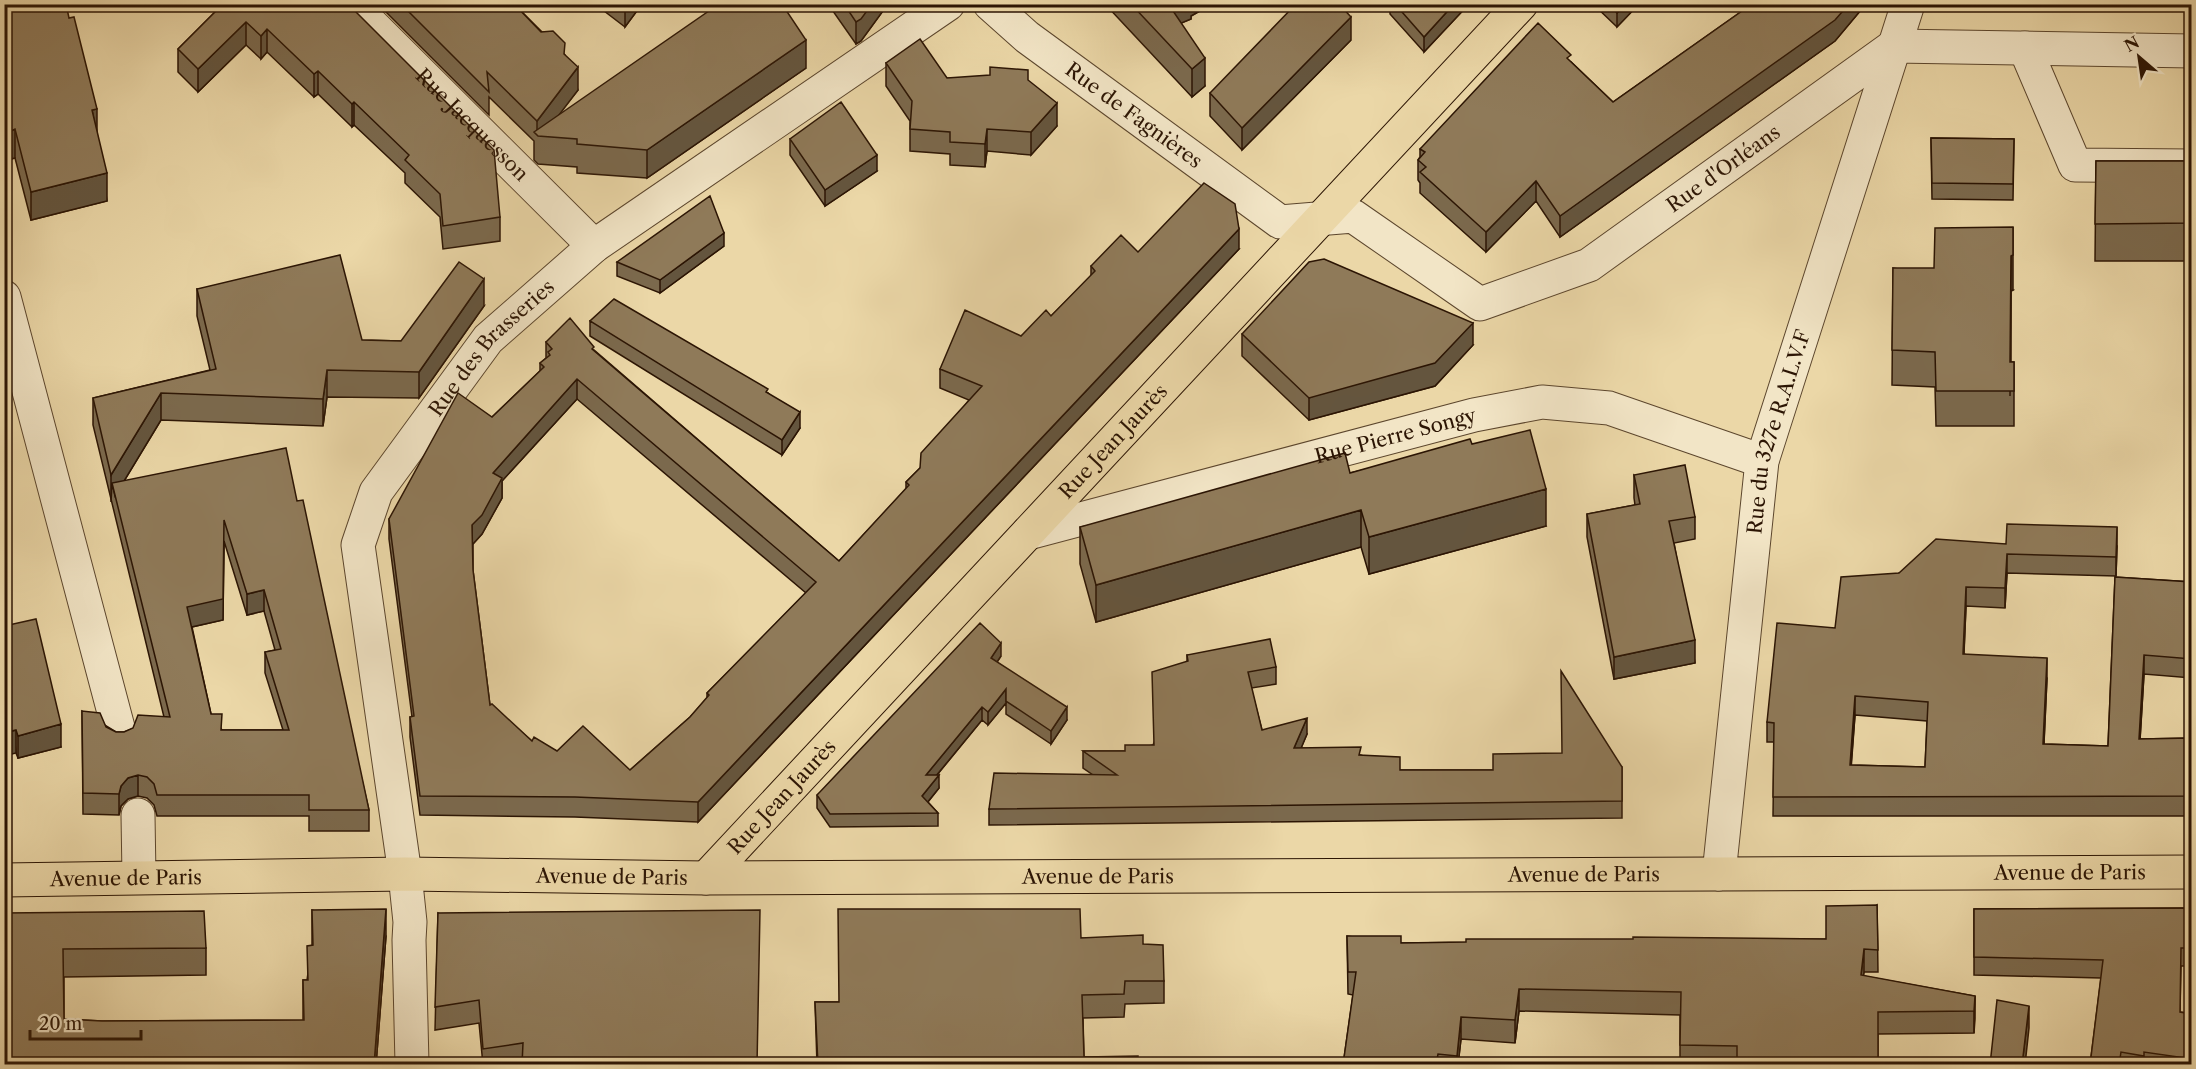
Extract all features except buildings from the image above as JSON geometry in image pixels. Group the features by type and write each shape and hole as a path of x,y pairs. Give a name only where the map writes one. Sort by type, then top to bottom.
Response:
{"main road":[{"name":"Rue Jean Jaurès","path":"706,878 1521,4"},
{"name":"Avenue de Paris","path":"4,880 405,874 706,878 2192,872"}],"street":[{"name":"Rue Jacquesson","path":"351,4 594,246"},
{"name":"Rue des Brasseries","path":"412,1065 410,922 358,545 376,492 488,339 594,246 948,4"},
{"name":"Rue de Fagnières","path":"990,4 1027,37 1280,222"},
{"name":"Rue du 327e R.A.L.V.F","path":"1719,874 1762,461 1908,4"},
{"name":"Rue d'Orléans","path":"1280,222 1353,216 1480,304 1588,265 1894,46"},
{"path":"1894,46 2192,51"},
{"path":"2025,48 2075,165 2192,166"},
{"path":"4,297 120,735"},
{"name":"Rue Pierre Songy","path":"1028,533 1474,415 1542,402 1609,408 1762,461"},
{"path":"138,815 139,878"}]}
